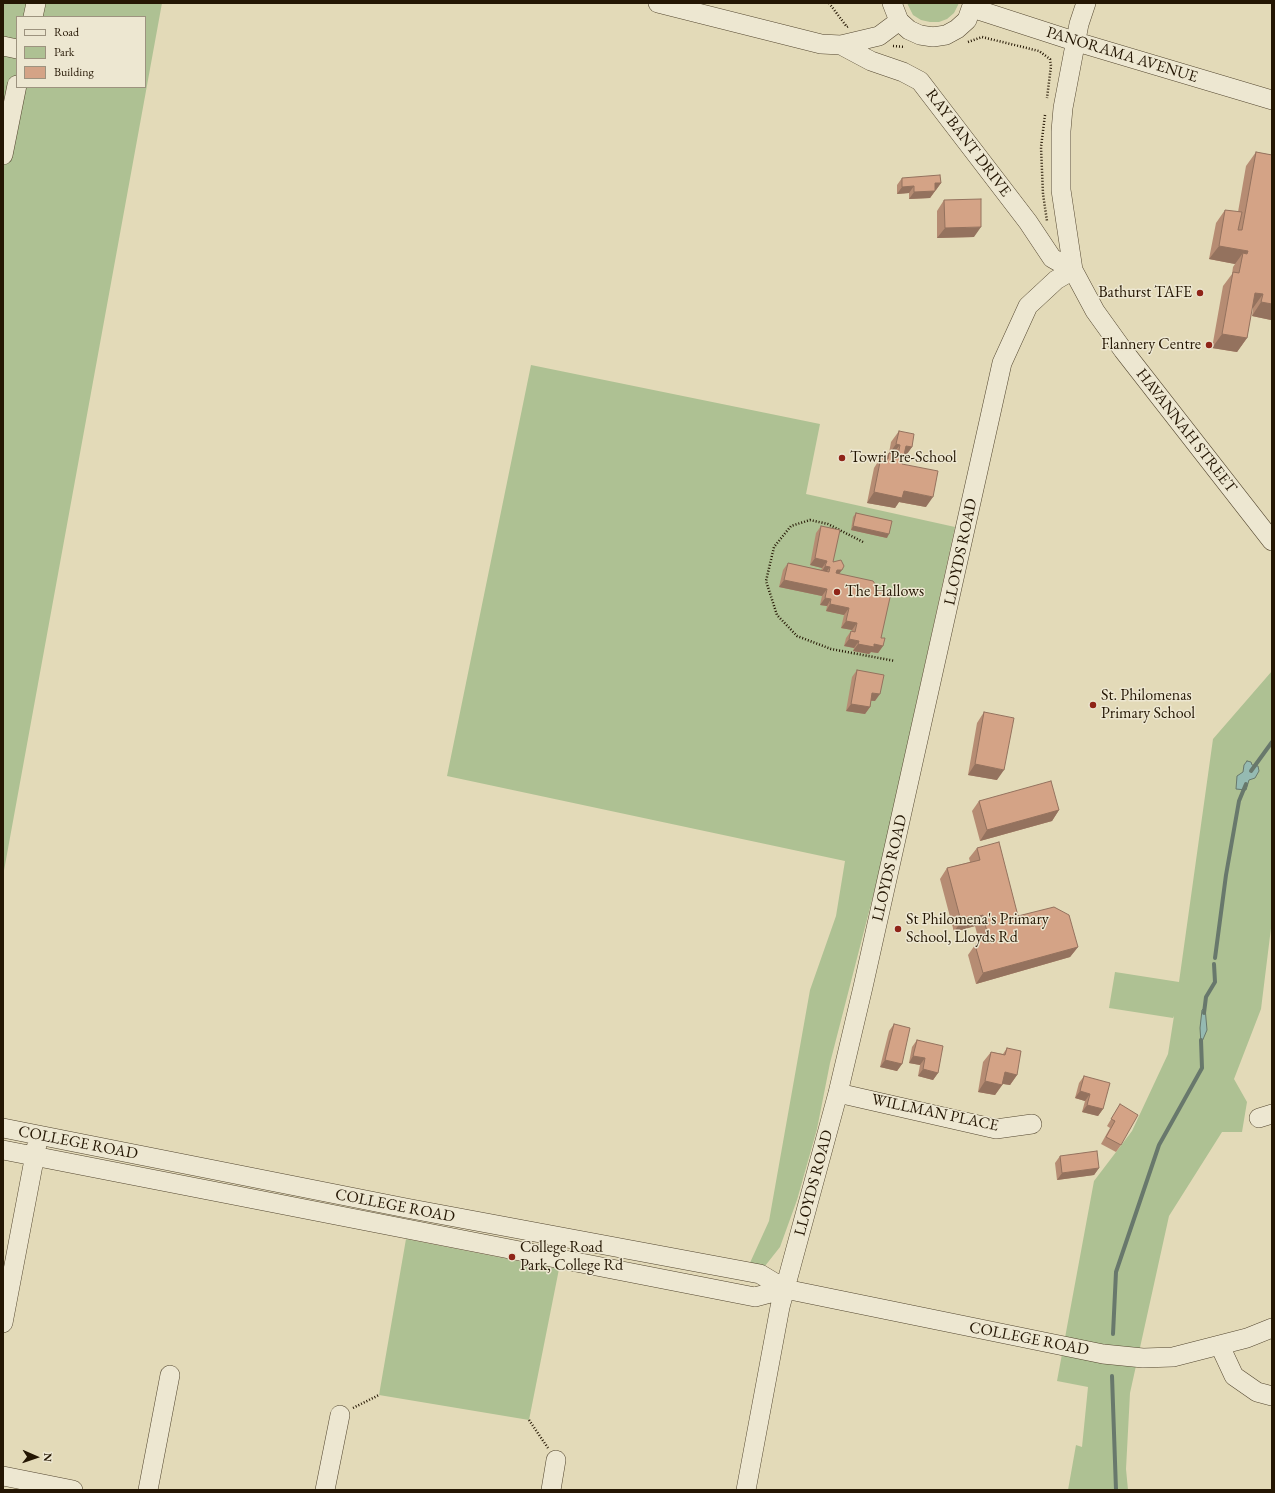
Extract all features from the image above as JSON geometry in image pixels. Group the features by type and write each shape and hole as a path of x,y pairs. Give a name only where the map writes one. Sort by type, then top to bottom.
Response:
{"street":[{"path":"33,16 36,3"},
{"name":"RAY BANT DRIVE","path":"658,3 683,7 800,40 821,44 841,45 879,36 899,21"},
{"path":"892,3 899,21 909,30 920,35 933,37 946,35 958,29 966,20 973,5"},
{"name":"HAVANNAH STREET","path":"1086,3 1079,24 1077,42 1063,108 1060,158 1061,190 1073,270 1095,311 1123,350 1272,541"},
{"name":"PANORAMA AVENUE","path":"973,5 1077,42 1272,100"},
{"name":"RAY BANT DRIVE","path":"841,45 871,61 903,72 920,80 1028,222 1052,258 1073,270"},
{"path":"3,46 16,50"},
{"path":"3,156 16,88"},
{"name":"LLOYDS ROAD","path":"746,1490 785,1289 838,1093 947,616 1002,363 1028,306 1056,280 1073,270"},
{"name":"WILLMAN PLACE","path":"838,1093 996,1129 1032,1124"},
{"name":"COLLEGE ROAD","path":"3,1128 413,1210 760,1274 785,1289 1124,1357 1173,1357 1220,1346 1247,1338 1272,1328"},
{"path":"3,1323 39,1135"},
{"name":"COLLEGE ROAD","path":"3,1150 755,1297 785,1289"},
{"path":"1220,1346 1234,1376 1257,1392 1272,1396"},
{"path":"148,1490 170,1375"},
{"path":"325,1490 340,1415"},
{"path":"551,1490 556,1460"},
{"path":"3,1476 73,1490"}],"path":[{"path":"829,3 847,27 854,25"},
{"path":"996,40 1039,51 1050,58 1051,66 1046,103"},
{"path":"1046,111 1040,148 1043,194 1047,222"},
{"path":"863,542 828,524 810,520 791,526 774,547 766,581 777,615 797,636 831,649 896,661"},
{"path":"340,1415 379,1395"},
{"path":"529,1420 556,1460"}],"green space":[{"path":"3,3 162,3 3,876"},
{"path":"907,3 959,3 954,13 947,19 939,22 930,22 921,20 913,15"},
{"path":"531,365 820,424 806,494 955,527 880,869 830,1063 817,1129 797,1200 780,1247 765,1266 749,1265 769,1221 810,990 836,916 845,861 447,776"},
{"path":"1272,671 1272,920 1261,1009 1234,1079 1247,1102 1242,1132 1222,1132 1169,1216 1130,1393 1126,1469 1128,1490 1068,1490 1076,1445 1082,1447 1088,1387 1057,1381 1094,1181 1132,1131 1168,1054 1174,1016 1173,1018 1109,1008 1115,972 1179,982 1213,739"},
{"path":"406,1239 559,1269 529,1420 379,1395"}],"water":[{"path":"1247,761 1251,762 1252,765 1258,766 1259,771 1255,778 1249,780 1246,790 1236,789 1237,776 1243,772 1244,765"},
{"path":"1205,1007 1207,1030 1201,1044 1200,1028 1202,1010"}],"building":[{"path":"1256,152 1272,155 1272,304 1261,302 1263,294 1255,293 1247,338 1222,334 1233,272 1239,273 1243,253 1247,254 1248,251 1219,246 1225,210 1242,212 1238,230 1242,230"},
{"path":"940,175 941,183 935,183 935,191 914,192 914,186 902,187 902,178"},
{"path":"981,199 981,227 945,228 944,200"},
{"path":"899,431 914,434 912,447 906,446 902,464 938,471 933,497 904,491 902,498 874,492 881,457 888,459 889,453 898,455 900,445 896,444"},
{"path":"856,513 892,521 889,534 853,526"},
{"name":"The Hallows","path":"821,526 840,530 833,562 841,560 844,566 842,570 837,570 836,573 873,581 880,591 891,593 881,638 885,638 883,646 874,644 874,647 858,644 859,641 849,639 851,631 855,632 857,623 846,621 849,608 830,604 831,599 825,598 827,589 784,580 788,563 829,572 830,567 825,566 827,561 815,558"},
{"path":"857,670 884,675 880,694 872,693 870,707 851,704"},
{"path":"984,712 1014,718 1004,770 975,764"},
{"path":"1051,781 1059,810 987,830 979,801"},
{"path":"999,842 1018,916 1054,907 1069,915 1078,947 983,973 975,945 987,932 983,915 961,921 947,868 980,860 977,848"},
{"path":"894,1024 910,1028 902,1064 885,1060"},
{"path":"917,1040 943,1046 938,1073 923,1069 925,1058 913,1056"},
{"path":"1007,1048 1021,1051 1017,1075 1005,1072 1002,1085 985,1081 991,1052 1005,1055"},
{"path":"1084,1076 1110,1083 1103,1109 1087,1105 1090,1094 1080,1091"},
{"path":"1120,1104 1138,1115 1121,1145 1106,1137 1115,1121 1111,1119"},
{"path":"1097,1151 1099,1168 1062,1173 1060,1156"}],"waterway":[{"path":"1251,771 1272,742"},
{"path":"1215,958 1226,875 1239,801 1246,784"},
{"path":"1204,1013 1206,997 1215,982 1214,964"},
{"path":"1113,1334 1116,1272 1159,1145 1202,1068 1201,1040"},
{"path":"1112,1376 1116,1490"}],"place":[{"name":"Bathurst TAFE","path":"1200,293"},
{"name":"Flannery Centre","path":"1209,345"},
{"name":"Towri Pre-School","path":"842,458"},
{"name":"The Hallows","path":"837,592"},
{"name":"St. Philomenas Primary School","path":"1093,705"},
{"name":"St Philomena's Primary School, Lloyds Rd","path":"898,929"},
{"name":"College Road Park, College Rd","path":"512,1257"}]}
